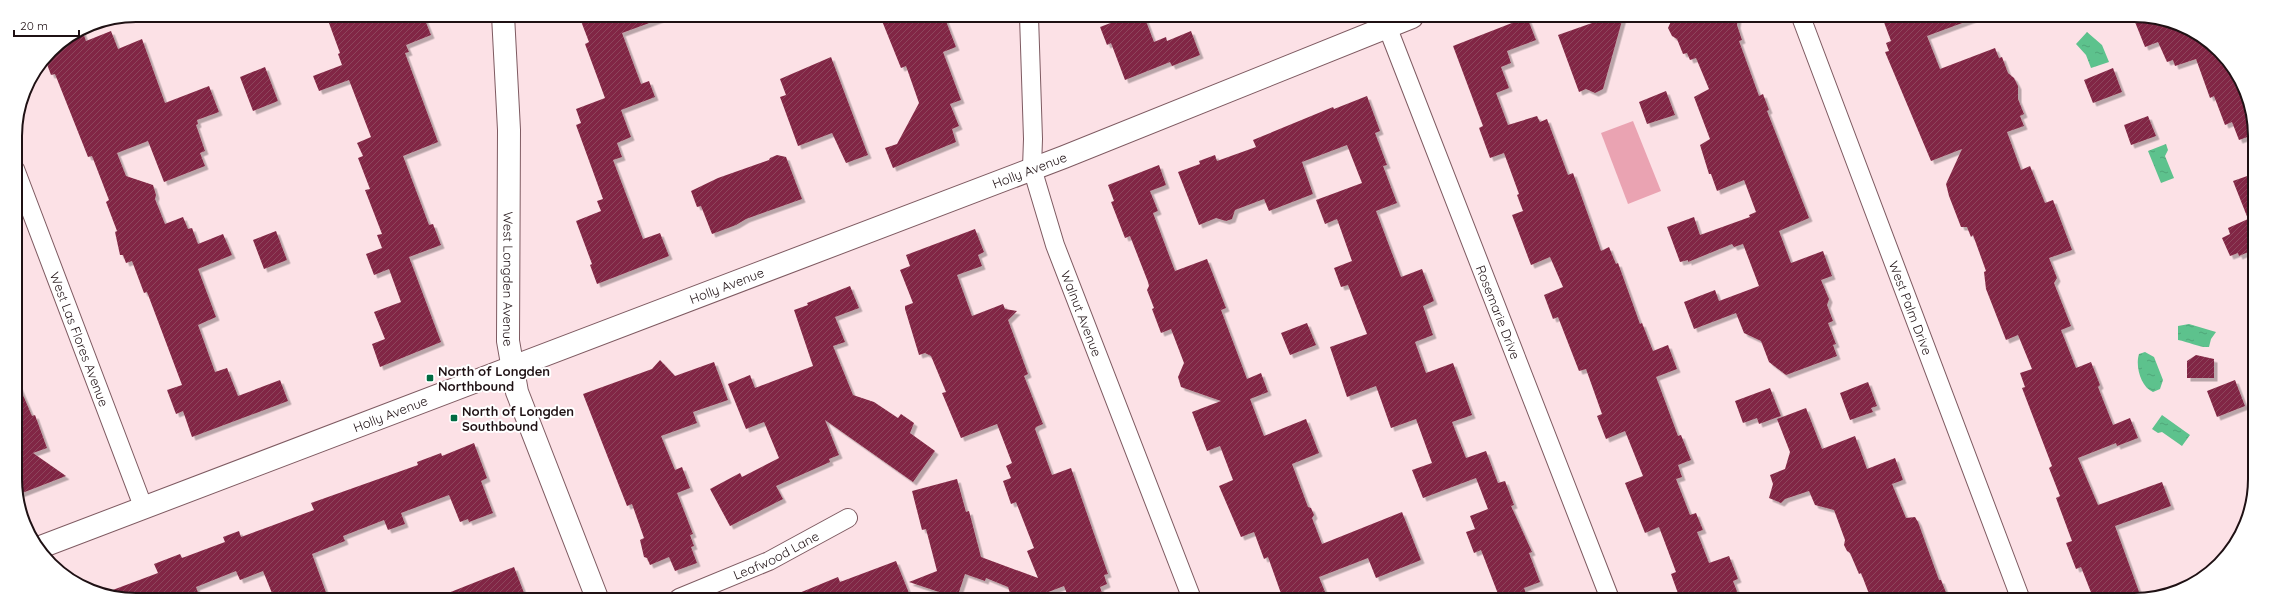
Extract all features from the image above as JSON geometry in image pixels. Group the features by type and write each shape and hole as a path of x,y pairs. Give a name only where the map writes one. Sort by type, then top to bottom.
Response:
{"street":[{"name":"West Longden Avenue","path":"503,22 509,130 507,334 517,392 595,593"},
{"name":"Walnut Avenue","path":"1030,22 1033,139 1032,168 1055,245 1190,593"},
{"name":"Holly Avenue","path":"44,546 144,509 1064,157 1397,22"},
{"name":"West Palm Drive","path":"1803,22 2018,593"},
{"name":"Rosemarie Drive","path":"1387,26 1608,593"},
{"name":"West Las Flores Avenue","path":"22,185 144,509"},
{"name":"Leafwood Lane","path":"692,593 769,561 848,518"}],"shaded area":[{"path":"1633,121 1661,191 1628,204 1601,133"}],"water":[{"path":"2087,32 2102,45 2109,62 2091,68 2086,55 2076,44"},
{"path":"2166,144 2168,150 2165,156 2174,178 2161,183 2148,151"},
{"path":"2189,324 2216,332 2211,339 2209,347 2202,347 2178,340 2178,326"},
{"path":"2145,352 2154,357 2163,380 2160,389 2153,392 2145,386 2140,376 2138,364 2139,354"},
{"path":"2162,415 2190,435 2182,446 2162,432 2158,433 2152,429"}],"building":[{"path":"329,22 426,22 431,35 406,45 409,52 405,53 438,142 403,156 429,225 433,224 441,245 409,257 441,342 380,367 372,344 385,339 374,312 401,302 389,269 374,275 366,254 382,248 377,235 382,234 365,190 370,189 358,158 363,156 357,143 371,137 349,80 319,91 313,76 342,65 338,54 340,53"},
{"path":"581,22 652,22 622,33 641,84 649,81 655,97 621,110 631,137 617,143 622,157 613,160 643,239 660,233 669,256 597,284 590,265 592,264 576,221 601,211 597,201 603,199 576,125 581,123 576,109 605,98 585,44 589,42"},
{"path":"882,22 946,22 956,47 943,52 961,100 950,104 959,126 952,129 956,142 893,168 885,148 897,144 919,103 906,66 901,68"},
{"path":"1113,22 1146,22 1154,42 1166,37 1167,41 1191,31 1200,55 1172,66 1170,62 1125,80 1111,43 1107,45 1100,27"},
{"path":"1514,22 1529,22 1536,40 1507,51 1511,63 1501,67 1509,88 1496,93 1508,125 1537,116 1540,122 1547,119 1568,175 1573,173 1601,251 1609,247 1616,264 1618,263 1640,324 1642,323 1653,351 1668,345 1677,369 1656,377 1678,436 1681,435 1691,460 1678,465 1682,477 1676,479 1690,515 1696,513 1703,530 1697,532 1709,563 1729,556 1738,579 1733,581 1738,593 1678,593 1671,574 1676,572 1659,527 1645,533 1625,483 1643,476 1625,431 1606,439 1597,416 1602,414 1586,369 1579,371 1558,317 1553,319 1544,295 1563,287 1550,257 1531,265 1512,215 1523,211 1517,195 1519,194 1504,153 1490,158 1479,128 1483,126 1453,46"},
{"path":"1595,22 1622,22 1603,89 1595,93 1586,89 1579,92 1558,35"},
{"path":"1671,22 1737,22 1742,40 1739,41 1759,96 1763,94 1769,110 1767,111 1809,218 1779,231 1791,263 1823,251 1832,276 1821,280 1829,299 1827,305 1833,321 1828,323 1836,344 1833,345 1837,356 1786,375 1769,362 1761,341 1744,333 1736,313 1694,329 1684,302 1715,290 1719,301 1759,286 1743,244 1734,247 1732,244 1688,262 1688,260 1680,262 1667,227 1694,217 1700,235 1750,217 1749,215 1756,212 1744,180 1717,191 1711,174 1709,174 1700,145 1710,139 1694,97 1709,89 1696,58 1690,60 1687,53 1683,54 1677,39 1672,36 1668,28"},
{"path":"1884,22 1965,22 1927,36 1940,69 1995,48 1999,58 2002,57 2008,73 2014,78 2018,86 2018,99 2024,114 2020,116 2024,126 2007,132 2021,170 2030,166 2045,203 2053,200 2072,250 2049,258 2057,278 2054,283 2071,326 2061,330 2076,368 2091,362 2100,385 2098,387 2113,425 2130,418 2138,438 2117,446 2116,443 2078,458 2098,505 2162,482 2171,506 2115,526 2139,593 2091,593 2081,567 2076,569 2066,543 2072,541 2056,498 2060,496 2049,468 2052,466 2022,388 2025,387 2020,373 2032,369 2018,335 2006,340 1986,289 1984,272 1986,271 1973,235 1971,237 1967,227 1961,227 1949,196 1946,184 1962,149 1931,161 1885,52 1889,51 1886,43 1891,41"},
{"path":"2135,22 2156,24 2171,28 2191,37 2215,55 2233,79 2242,99 2246,114 2248,137 2239,140 2232,122 2225,125 2214,96 2210,98 2196,59 2175,66 2173,60 2167,62 2158,42 2145,47"},
{"path":"111,31 118,49 142,39 165,103 209,86 219,112 197,120 198,124 196,125 205,151 200,153 205,166 164,182 148,141 117,153 126,176 153,185 156,195 155,199 165,224 183,217 188,229 192,228 198,244 223,234 232,255 198,269 216,317 198,325 215,372 227,368 238,396 280,380 288,401 192,437 183,411 176,414 167,390 182,385 147,292 144,293 132,261 126,263 123,255 120,255 115,232 117,231 106,202 109,200 92,156 88,157 55,74 51,75 47,65 61,50 84,35 86,41"},
{"path":"831,57 868,155 846,163 832,133 798,146 780,97 786,95 780,79"},
{"path":"265,67 278,101 253,111 240,77"},
{"path":"2113,68 2122,92 2093,103 2084,80"},
{"path":"1666,91 1675,115 1647,124 1639,102"},
{"path":"1367,96 1380,131 1375,133 1387,165 1383,166 1397,203 1376,211 1401,277 1422,269 1434,301 1423,306 1433,335 1415,342 1426,373 1453,363 1472,415 1452,422 1466,458 1486,451 1498,483 1505,481 1514,505 1511,506 1532,552 1529,553 1540,582 1524,588 1526,593 1498,593 1481,550 1474,553 1466,532 1475,529 1470,516 1488,509 1476,478 1423,498 1412,470 1432,463 1416,419 1391,428 1376,386 1347,397 1330,347 1367,334 1348,285 1341,287 1334,268 1352,261 1337,219 1325,224 1316,200 1362,183 1347,145 1302,162 1313,194 1269,211 1264,199 1235,210 1232,219 1226,221 1216,218 1199,225 1178,172 1200,164 1199,161 1215,155 1217,161 1256,147 1253,140 1333,107 1334,109"},
{"path":"2148,116 2156,136 2131,145 2124,125"},
{"path":"777,155 786,157 802,199 746,219 736,225 712,234 701,206 697,207 691,191 718,178 769,160"},
{"path":"1159,165 1166,185 1150,191 1158,211 1153,213 1175,271 1207,259 1226,308 1221,310 1247,379 1261,373 1268,392 1250,399 1264,436 1306,419 1319,453 1292,464 1308,507 1311,508 1314,515 1312,518 1322,544 1402,512 1421,560 1376,578 1368,558 1319,577 1325,592 1281,593 1268,557 1264,559 1254,532 1241,537 1219,486 1233,480 1220,446 1207,451 1192,412 1221,401 1181,387 1178,377 1184,363 1171,329 1161,333 1147,290 1149,286 1148,282 1130,236 1125,238 1111,202 1114,201 1108,185"},
{"path":"2248,176 2248,219 2233,181"},
{"path":"2248,219 2248,252 2239,256 2238,253 2230,256 2222,238 2230,234 2228,228"},
{"path":"975,229 984,252 978,255 982,266 957,275 972,316 1003,304 1005,309 1017,311 1008,320 1028,374 1024,376 1043,424 1035,429 1052,475 1071,468 1108,574 1104,575 1107,584 1100,587 1102,593 1067,593 1064,586 1046,593 1010,593 1008,587 986,578 985,581 965,574 959,593 942,593 909,582 937,571 926,529 922,530 912,491 957,479 966,512 969,511 981,557 1038,578 1027,551 1034,548 1016,502 1011,504 1003,481 1011,478 1006,466 1012,463 997,424 961,438 942,393 946,392 931,356 925,353 919,355 905,309 905,306 913,303 900,270 910,266 906,255"},
{"path":"276,231 287,260 264,269 253,240"},
{"path":"850,286 859,308 835,317 845,342 833,346 853,395 874,402 898,418 901,414 914,423 910,433 935,451 913,482 825,420 839,455 829,459 830,462 776,486 783,499 730,526 710,489 740,473 742,477 779,458 764,422 746,429 728,384 750,375 755,388 813,366 794,310 808,305 807,303"},
{"path":"1307,323 1316,345 1290,355 1281,333"},
{"path":"2196,355 2214,359 2214,378 2187,378 2187,361"},
{"path":"660,360 675,376 714,362 728,400 693,412 697,423 661,436 675,470 682,467 690,488 677,493 693,534 690,535 694,546 691,547 697,563 675,571 669,557 650,565 647,558 644,557 640,540 644,538 632,504 627,506 583,394 652,369"},
{"path":"2235,380 2245,406 2217,417 2207,391"},
{"path":"1868,382 1877,406 1871,408 1873,412 1850,420 1840,393"},
{"path":"1770,388 1781,416 1759,424 1757,418 1743,423 1735,401"},
{"path":"22,393 32,416 35,415 47,448 33,453 66,476 23,493"},
{"path":"1806,408 1822,449 1855,436 1867,469 1895,458 1903,480 1892,484 1906,518 1915,517 1918,522 1939,580 1941,580 1946,593 1869,593 1861,573 1859,574 1850,553 1844,545 1845,540 1834,510 1815,505 1809,491 1785,499 1781,503 1769,498 1773,484 1770,475 1785,469 1790,452 1777,419"},
{"path":"474,443 487,478 481,481 493,513 469,522 468,519 460,522 449,495 401,513 405,524 388,530 384,520 343,536 345,541 312,554 326,593 272,593 263,571 240,580 236,571 196,587 198,593 136,593 112,590 158,573 154,564 180,554 182,558 225,542 223,537 239,531 241,537 314,510 311,503 418,465 417,462 441,453 442,456"},
{"path":"896,561 909,593 799,593 838,577 840,582"},
{"path":"514,567 524,593 448,593"}],"place":[{"name":"North of Longden Northbound","path":"430,378"},
{"name":"North of Longden Southbound","path":"454,418"}]}
